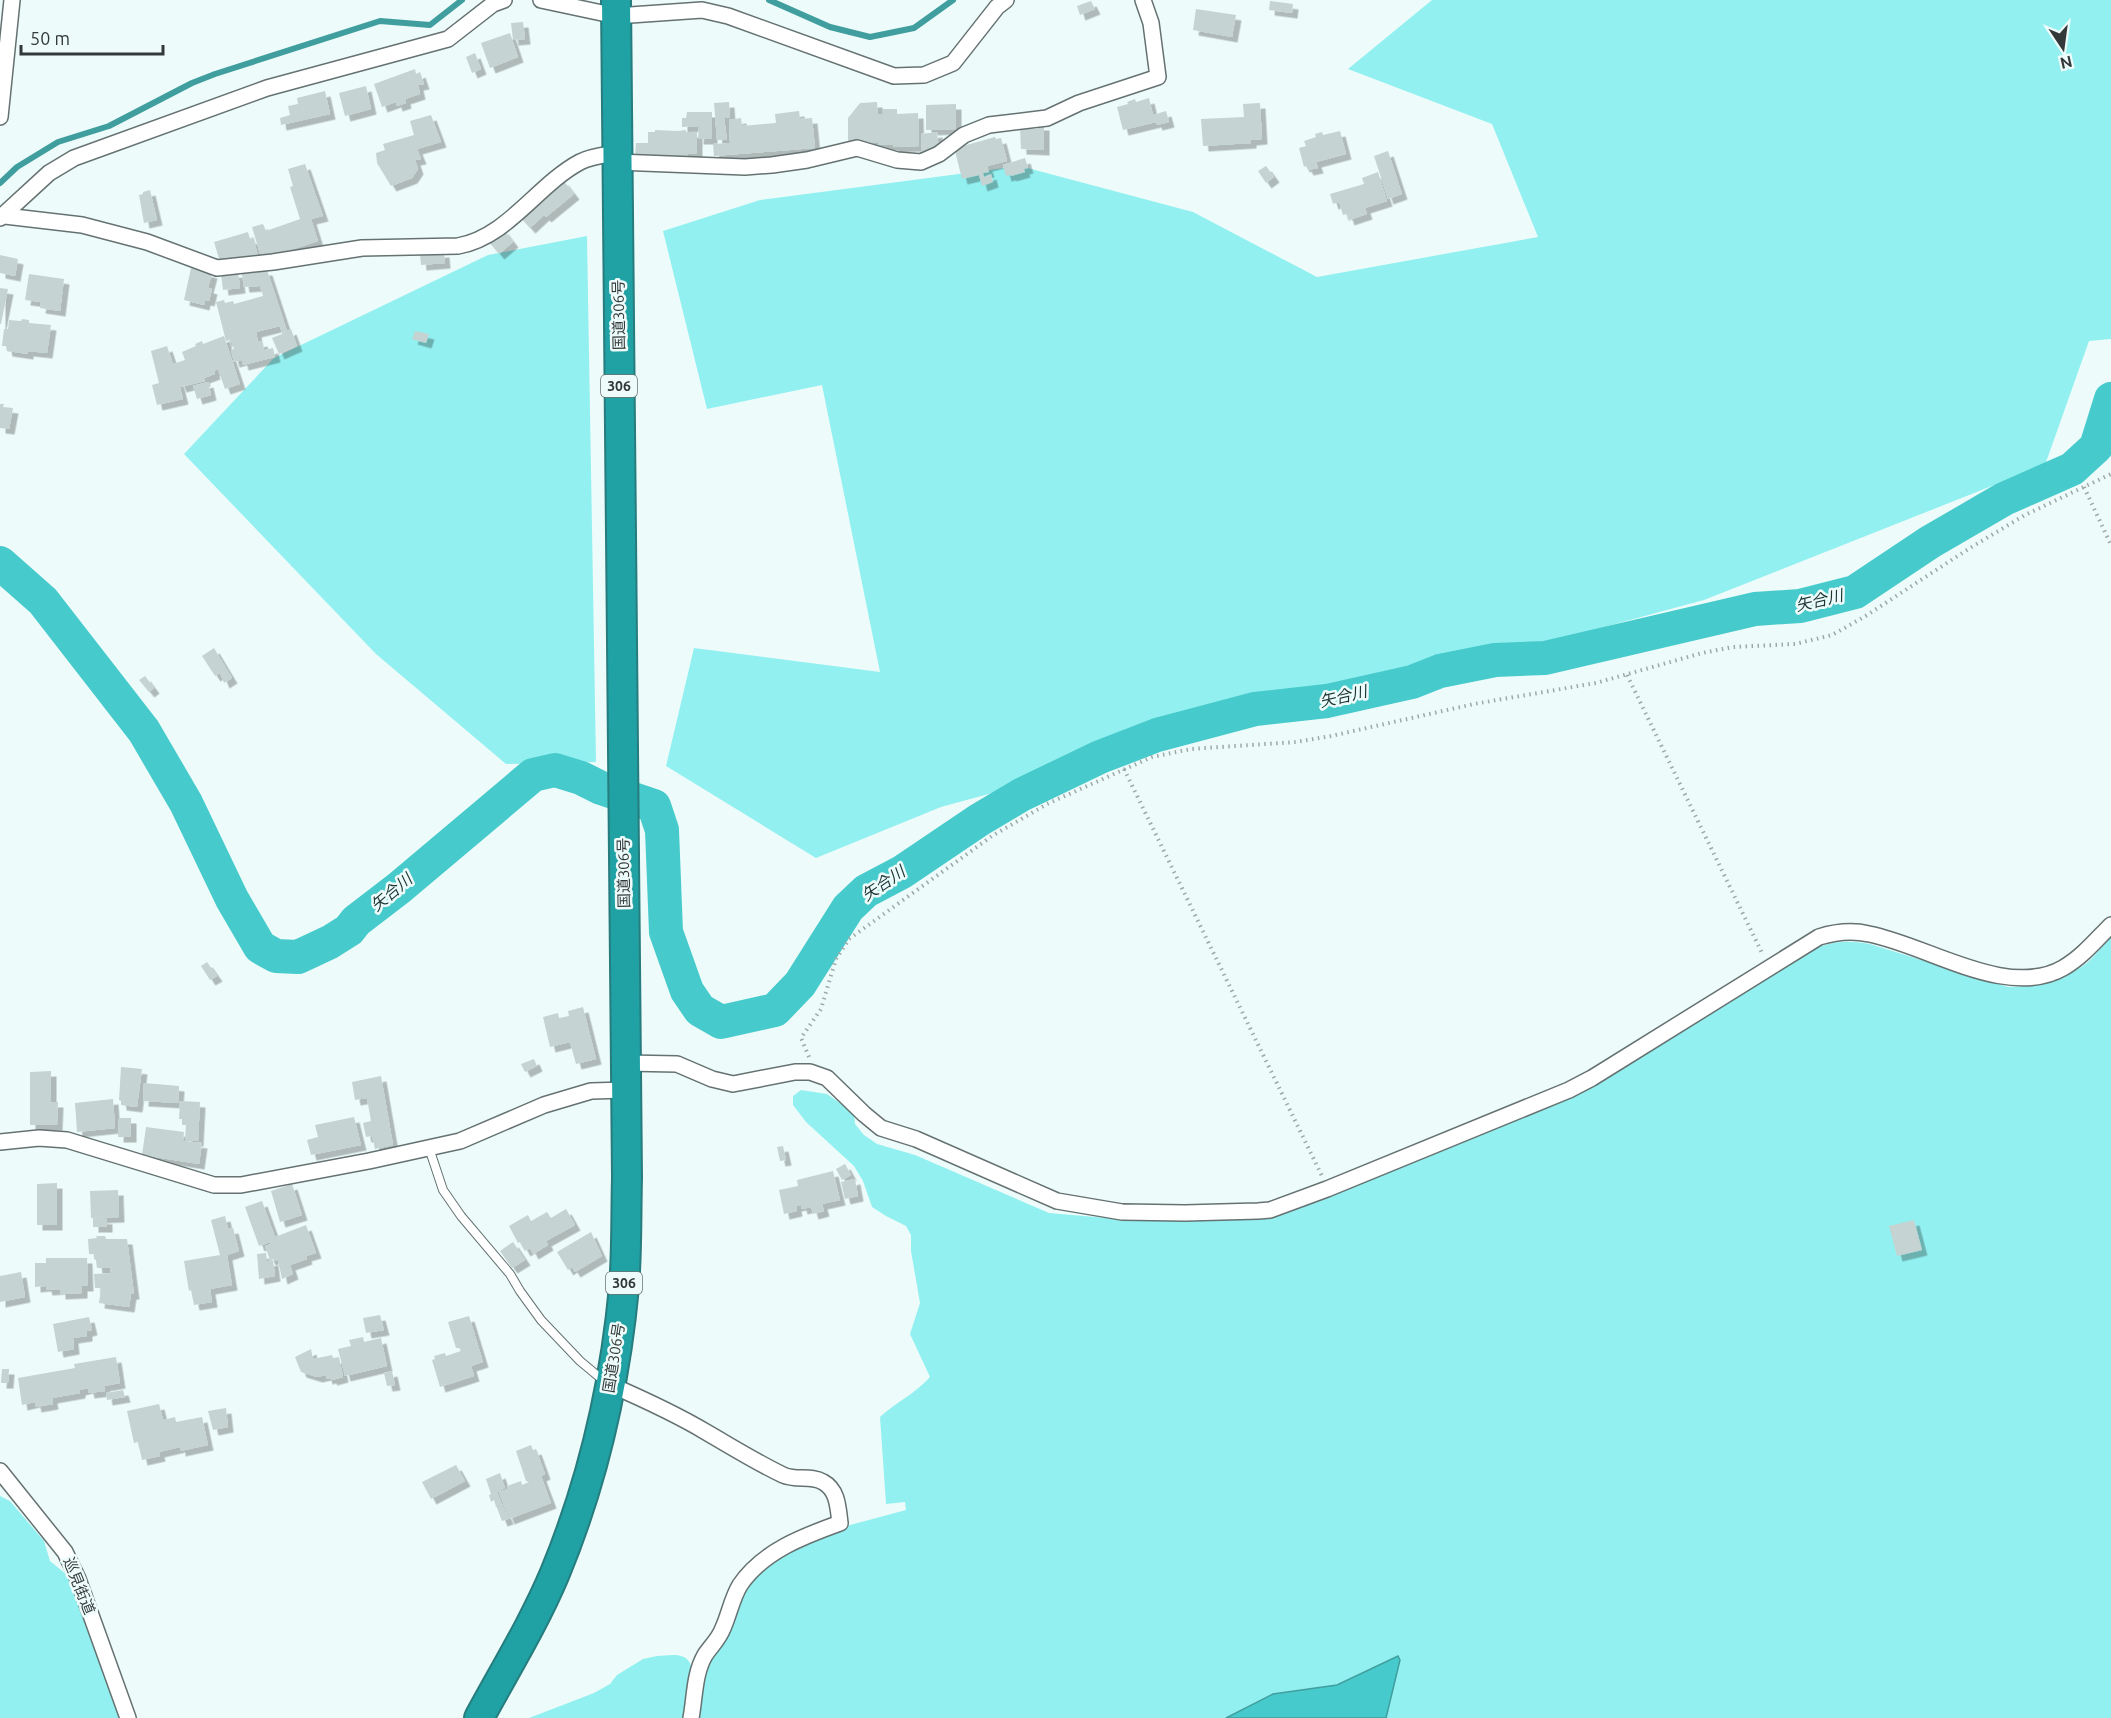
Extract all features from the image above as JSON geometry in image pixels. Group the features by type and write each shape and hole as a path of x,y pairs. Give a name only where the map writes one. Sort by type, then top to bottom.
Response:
{"highway":[{"name":"国道306号","path":"479,1718 536,1615 554,1574 587,1483 600,1438 611,1385 624,1284 627,1178 616,6"}],"street":[{"path":"0,117 12,0"},
{"path":"2,217 49,173 80,155 267,88 448,39 494,4 504,0"},
{"path":"541,0 702,10 728,16 894,76 924,75 953,63 997,7 1006,0"},
{"path":"2,217 82,225 147,242 217,268 362,248 458,246 471,243 494,231 581,161 617,158 745,167 807,160 857,148 897,160 921,162 939,154 964,135 989,125 1047,118 1079,103 1158,77 1151,23 1143,0"},
{"path":"0,1142 39,1138 67,1140 214,1185 241,1185 460,1141 544,1105 591,1091 626,1077 677,1064 712,1079 733,1084 795,1072 810,1072 827,1078 881,1128 916,1139 1057,1201 1122,1212 1185,1213 1270,1210 1328,1189 1569,1090 1819,937 1844,932 1870,934 2005,977 2022,979 2036,978 2062,969 2084,953 2111,924"},
{"path":"611,1385 695,1426 786,1476 823,1481 836,1497 840,1523 792,1542 765,1559 739,1587 723,1629 717,1641 705,1655 699,1669 691,1718"},
{"name":"巡見街道","path":"0,1472 65,1552 78,1579 128,1718"}],"lane":[{"path":"429,1148 443,1190 461,1216 510,1274 541,1320 597,1377 611,1385"}],"path":[{"path":"827,1078 810,1060 801,1038 821,1010 836,959 849,939 992,836 1047,804 1124,769 1152,758 1183,750 1296,742 1319,738 1474,704 1596,683 1702,653 1732,647 1796,644 1832,635 2025,515 2111,474"},
{"path":"2084,486 2111,545"},
{"path":"1627,675 1769,967"},
{"path":"1124,769 1328,1189"}],"shaded area":[{"path":"1432,0 2111,0 2111,339 2089,341 2045,465 1704,600 941,807 816,858 666,766 694,648 880,672 822,385 707,409 663,231 760,200 1020,166 1193,212 1317,277 1538,237 1492,124 1348,69"},
{"path":"587,236 596,762 506,764 376,654 184,454 274,358 488,255"},
{"path":"2111,937 2111,1718 696,1718 703,1670 739,1595 767,1562 824,1532 906,1510 905,1502 886,1504 880,1417 930,1377 910,1334 920,1303 911,1251 911,1235 906,1226 872,1207 863,1181 854,1166 806,1122 793,1105 793,1096 801,1090 827,1094 854,1113 855,1124 864,1135 877,1144 915,1155 1049,1213 1119,1219 1244,1219 1318,1201 1557,1104 1808,951 1824,945 1846,942 1870,944 2008,987 2019,987 2050,982 2079,969"},
{"path":"0,1496 10,1501 44,1541 50,1561 72,1579 122,1718 0,1718"},
{"path":"657,1656 681,1656 687,1659 691,1666 693,1674 686,1718 529,1718 594,1693 643,1659"},
{"path":"1398,1656 1400,1660 1386,1718 1226,1718 1273,1694 1337,1685"}],"building":[{"path":"1091,1 1095,9 1080,15 1077,6"},
{"path":"1270,1 1293,4 1292,13 1269,10"},
{"path":"1196,9 1236,15 1232,37 1193,30"},
{"path":"523,22 525,39 513,40 511,23"},
{"path":"510,33 518,57 490,68 481,43"},
{"path":"475,53 481,69 472,73 466,57"},
{"path":"415,69 416,74 420,72 424,84 418,85 420,94 405,99 406,103 397,106 396,102 382,107 374,84"},
{"path":"366,86 371,109 345,116 339,93"},
{"path":"325,91 330,114 281,125 280,118 290,115 288,106 298,104 297,98"},
{"path":"1149,98 1153,115 1166,111 1169,122 1157,125 1156,122 1123,130 1117,107 1135,99 1136,102"},
{"path":"729,102 730,117 724,118 727,140 717,140 714,103"},
{"path":"877,102 878,114 883,114 883,109 897,109 897,114 918,113 919,146 893,147 893,145 878,145 878,142 848,143 848,118 860,103"},
{"path":"1260,103 1262,139 1251,140 1251,143 1203,146 1201,119 1244,117 1243,104"},
{"path":"956,104 956,129 926,130 926,105"},
{"path":"799,111 800,119 812,118 815,148 714,156 713,144 730,143 729,120 741,118 742,126 776,123 775,114"},
{"path":"687,112 712,112 712,139 698,139 699,126 682,127 682,118 686,118"},
{"path":"431,115 441,142 417,149 421,159 415,160 418,169 412,178 391,186 377,163 376,153 385,150 383,144 414,135 410,121"},
{"path":"1038,125 1044,125 1044,150 1021,149 1020,129 1038,129"},
{"path":"655,130 697,132 697,153 688,154 688,157 635,157 636,143 648,143 648,132 655,132"},
{"path":"1340,131 1346,154 1316,162 1318,168 1308,170 1306,166 1304,167 1299,148 1306,146 1304,141 1322,132 1323,135"},
{"path":"937,132 939,150 922,151 921,134"},
{"path":"995,137 996,139 1001,138 1007,161 987,166 989,172 983,173 984,177 991,174 993,182 982,186 979,175 962,179 956,148"},
{"path":"1388,151 1402,194 1388,199 1374,156"},
{"path":"1025,158 1028,168 1024,169 1025,172 1006,176 1003,165"},
{"path":"305,164 323,216 311,219 318,241 261,257 252,227 263,224 266,231 300,219 290,187 293,186 288,169"},
{"path":"1266,166 1274,177 1266,183 1258,171"},
{"path":"1378,172 1387,201 1365,208 1367,214 1349,220 1347,214 1343,215 1339,202 1333,204 1330,194 1364,184 1362,178"},
{"path":"563,180 574,194 530,228 519,216"},
{"path":"150,190 157,220 144,223 139,195"},
{"path":"503,229 513,242 499,254 488,241"},
{"path":"248,232 250,239 253,238 259,259 221,265 214,242"},
{"path":"444,252 445,263 421,265 420,254"},
{"path":"0,255 18,259 15,276 0,273"},
{"path":"191,268 212,273 208,288 212,289 209,301 205,300 204,305 184,300"},
{"path":"267,270 287,331 291,329 297,346 279,354 272,338 282,334 280,326 256,332 258,342 262,341 264,350 273,348 275,357 243,365 242,360 234,362 231,350 234,349 231,340 226,341 216,302 233,301 234,304 263,296 260,286 244,287 242,274"},
{"path":"238,272 240,288 223,290 221,274"},
{"path":"29,274 64,279 60,311 40,308 41,302 25,300"},
{"path":"0,288 8,289 1,324 0,324"},
{"path":"22,319 29,320 29,323 51,325 47,353 28,351 28,354 7,351 6,346 2,346 4,329 8,329 9,320 21,321"},
{"path":"415,331 429,334 426,343 412,339"},
{"path":"224,336 240,384 225,389 218,369 214,371 215,374 204,378 205,381 181,387 176,372 183,399 157,405 152,385 159,383 151,351 167,346 173,364 185,360 182,352 196,346 195,344 202,341 203,344"},
{"path":"208,382 211,395 197,399 193,386"},
{"path":"0,404 4,404 3,407 13,408 9,429 0,428"},
{"path":"214,648 232,678 224,683 220,673 215,676 202,656"},
{"path":"145,676 154,688 149,692 139,680"},
{"path":"207,962 217,976 210,980 201,966"},
{"path":"583,1007 596,1059 576,1064 570,1042 550,1047 543,1017 558,1013 559,1018 569,1016 568,1011"},
{"path":"534,1059 537,1066 525,1072 521,1064"},
{"path":"121,1067 142,1069 137,1107 121,1105 119,1100"},
{"path":"51,1071 51,1102 58,1102 57,1125 30,1125 30,1072"},
{"path":"381,1076 393,1145 375,1149 372,1136 366,1137 363,1123 371,1121 367,1098 355,1100 352,1082"},
{"path":"144,1083 179,1086 178,1103 143,1101"},
{"path":"113,1099 115,1128 77,1132 75,1103"},
{"path":"180,1101 200,1102 198,1141 185,1141 186,1125 182,1125 182,1119 179,1119"},
{"path":"354,1117 361,1145 311,1155 307,1140 318,1137 315,1125"},
{"path":"119,1118 131,1118 131,1137 118,1137"},
{"path":"146,1127 184,1132 183,1141 202,1143 199,1164 142,1155"},
{"path":"783,1146 786,1160 780,1161 777,1147"},
{"path":"845,1164 851,1175 842,1180 836,1169"},
{"path":"833,1171 840,1200 822,1204 824,1211 813,1214 811,1207 802,1209 801,1205 796,1206 797,1211 784,1214 779,1190 798,1186 797,1180"},
{"path":"855,1179 858,1196 845,1199 841,1182"},
{"path":"57,1183 57,1225 37,1225 37,1184"},
{"path":"292,1184 302,1215 280,1222 271,1191"},
{"path":"118,1190 119,1217 91,1218 90,1191"},
{"path":"262,1201 275,1237 306,1225 316,1253 290,1265 293,1274 282,1279 278,1260 274,1261 273,1257 270,1260 265,1246 271,1244 270,1242 259,1246 245,1207"},
{"path":"566,1209 575,1225 546,1241 548,1245 533,1254 530,1248 525,1251 520,1242 518,1243 509,1226 528,1215 531,1221 547,1212 551,1218"},
{"path":"225,1216 228,1229 233,1228 239,1251 227,1255 232,1285 210,1289 212,1302 194,1305 184,1261 220,1255 211,1220"},
{"path":"93,1218 107,1219 107,1227 93,1227"},
{"path":"1914,1220 1922,1250 1897,1256 1889,1226"},
{"path":"591,1232 602,1256 575,1272 572,1267 568,1270 557,1252"},
{"path":"96,1236 105,1236 106,1239 127,1239 134,1294 131,1294 129,1307 99,1303 101,1288 95,1288 94,1274 111,1273 110,1268 97,1268 95,1254 89,1254 88,1239 97,1238"},
{"path":"513,1242 525,1260 512,1268 500,1251"},
{"path":"266,1253 267,1261 264,1262 273,1260 275,1276 259,1279 257,1254"},
{"path":"46,1258 87,1258 88,1286 82,1286 82,1293 60,1294 60,1289 47,1290 46,1286 35,1287 35,1263 46,1263"},
{"path":"21,1272 25,1297 0,1302 0,1276"},
{"path":"380,1315 384,1330 366,1333 363,1318"},
{"path":"469,1316 483,1362 471,1366 474,1376 440,1387 432,1360 435,1359 434,1356 445,1353 446,1356 461,1351 460,1348 456,1348 448,1322"},
{"path":"89,1317 92,1330 87,1331 87,1336 73,1338 74,1349 58,1352 53,1324"},
{"path":"363,1337 364,1342 381,1338 387,1366 345,1376 338,1349 351,1346 349,1340"},
{"path":"311,1349 313,1359 332,1355 333,1358 339,1357 343,1377 332,1380 327,1379 326,1375 317,1377 301,1372 295,1357"},
{"path":"116,1357 120,1383 104,1386 105,1391 89,1393 88,1388 80,1390 80,1393 52,1398 53,1404 36,1407 35,1402 22,1405 18,1378 75,1368 74,1364"},
{"path":"2,1369 9,1369 8,1383 1,1383"},
{"path":"392,1371 395,1385 387,1386 384,1373"},
{"path":"123,1390 125,1397 107,1400 106,1393"},
{"path":"159,1404 163,1420 175,1417 176,1422 202,1417 208,1445 180,1451 180,1447 159,1452 160,1456 142,1460 138,1442 134,1443 127,1411"},
{"path":"226,1408 228,1427 213,1430 208,1411"},
{"path":"531,1445 533,1450 536,1449 545,1474 541,1476 551,1503 509,1519 499,1492 521,1481 522,1485 529,1482 526,1481 516,1451"},
{"path":"456,1465 465,1481 431,1499 422,1482"},
{"path":"500,1473 505,1488 497,1492 508,1519 502,1521 494,1500 491,1502 486,1479"}],"waterway":[{"path":"0,183 17,167 58,142 109,126 192,83 380,21 430,25 462,0"},
{"path":"769,0 830,27 870,37 914,28 953,0"},
{"name":"矢合川","path":"0,563 43,601 144,731 186,803 232,899 260,947 276,956 298,957 330,942 349,930 356,921 399,888 533,775 555,770 654,806 662,830 666,932 687,991 700,1010 721,1022 775,1010 800,984 848,908 866,891 902,872 979,820 1021,795 1100,757 1157,735 1255,709 1327,701 1412,682 1440,671 1495,660 1545,658 1755,609 1800,606 1855,592 1930,542 2004,499 2072,469 2096,447 2111,399"}]}
